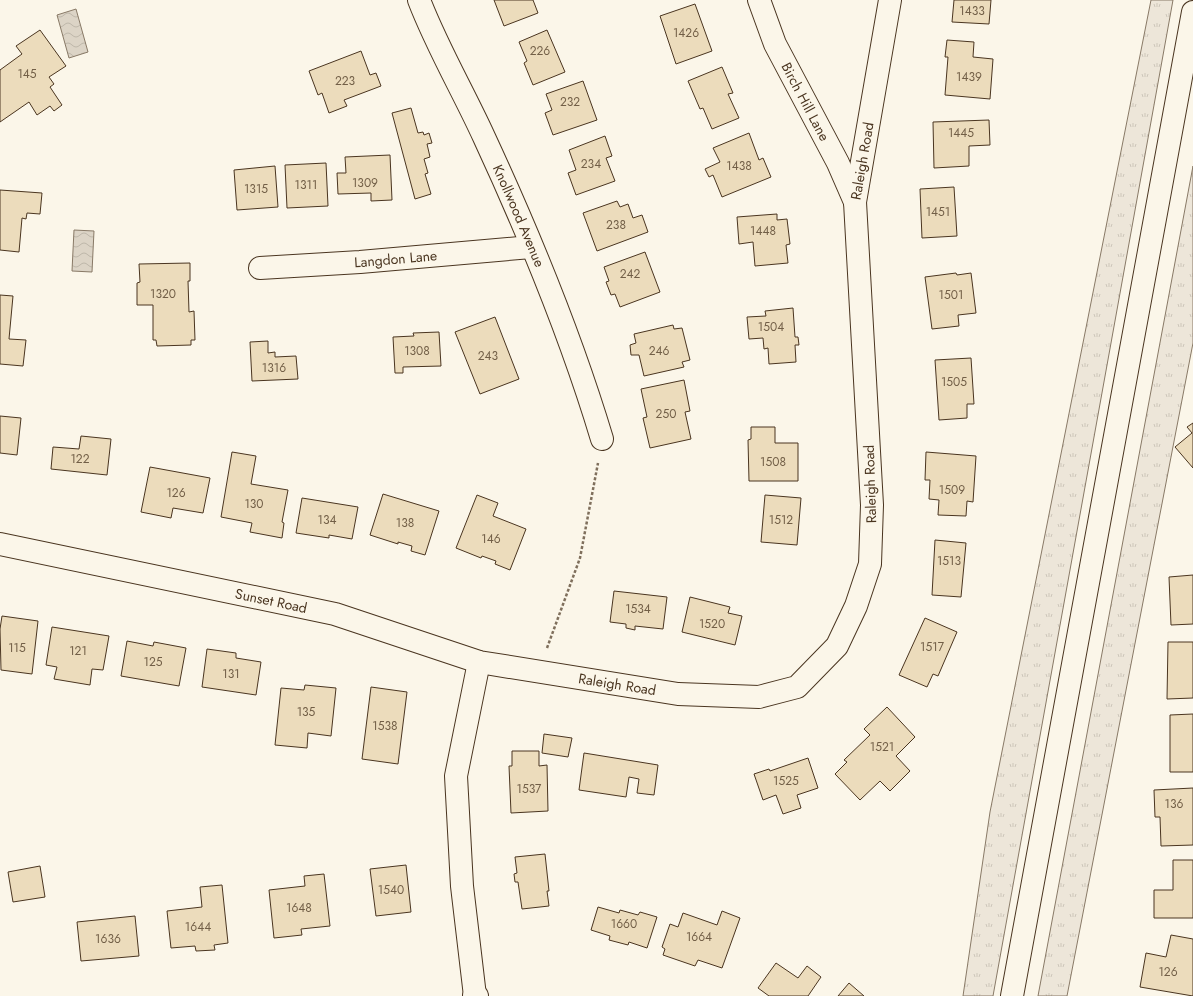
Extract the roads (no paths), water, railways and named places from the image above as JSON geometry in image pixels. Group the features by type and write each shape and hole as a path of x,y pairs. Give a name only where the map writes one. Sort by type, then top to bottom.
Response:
{"main road":[{"name":"Knollwood Avenue","path":"419,0 431,30 484,136 531,247 574,356 602,439"},
{"name":"Birch Hill Lane","path":"759,0 775,44 838,163 854,202"},
{"name":"Raleigh Road","path":"538,672 678,694 759,697 797,687 837,646 856,606 870,564 872,505 854,202 890,0"},
{"path":"1012,996 1193,12"},
{"name":"Langdon Lane","path":"260,268 360,262 531,247"},
{"name":"Sunset Road","path":"0,544 335,614 479,662 538,672"},
{"path":"476,996 462,886 456,776 479,662"}],"water":[{"path":"76,9 88,52 69,58 57,15"},
{"path":"74,230 94,231 92,272 72,271"}]}
